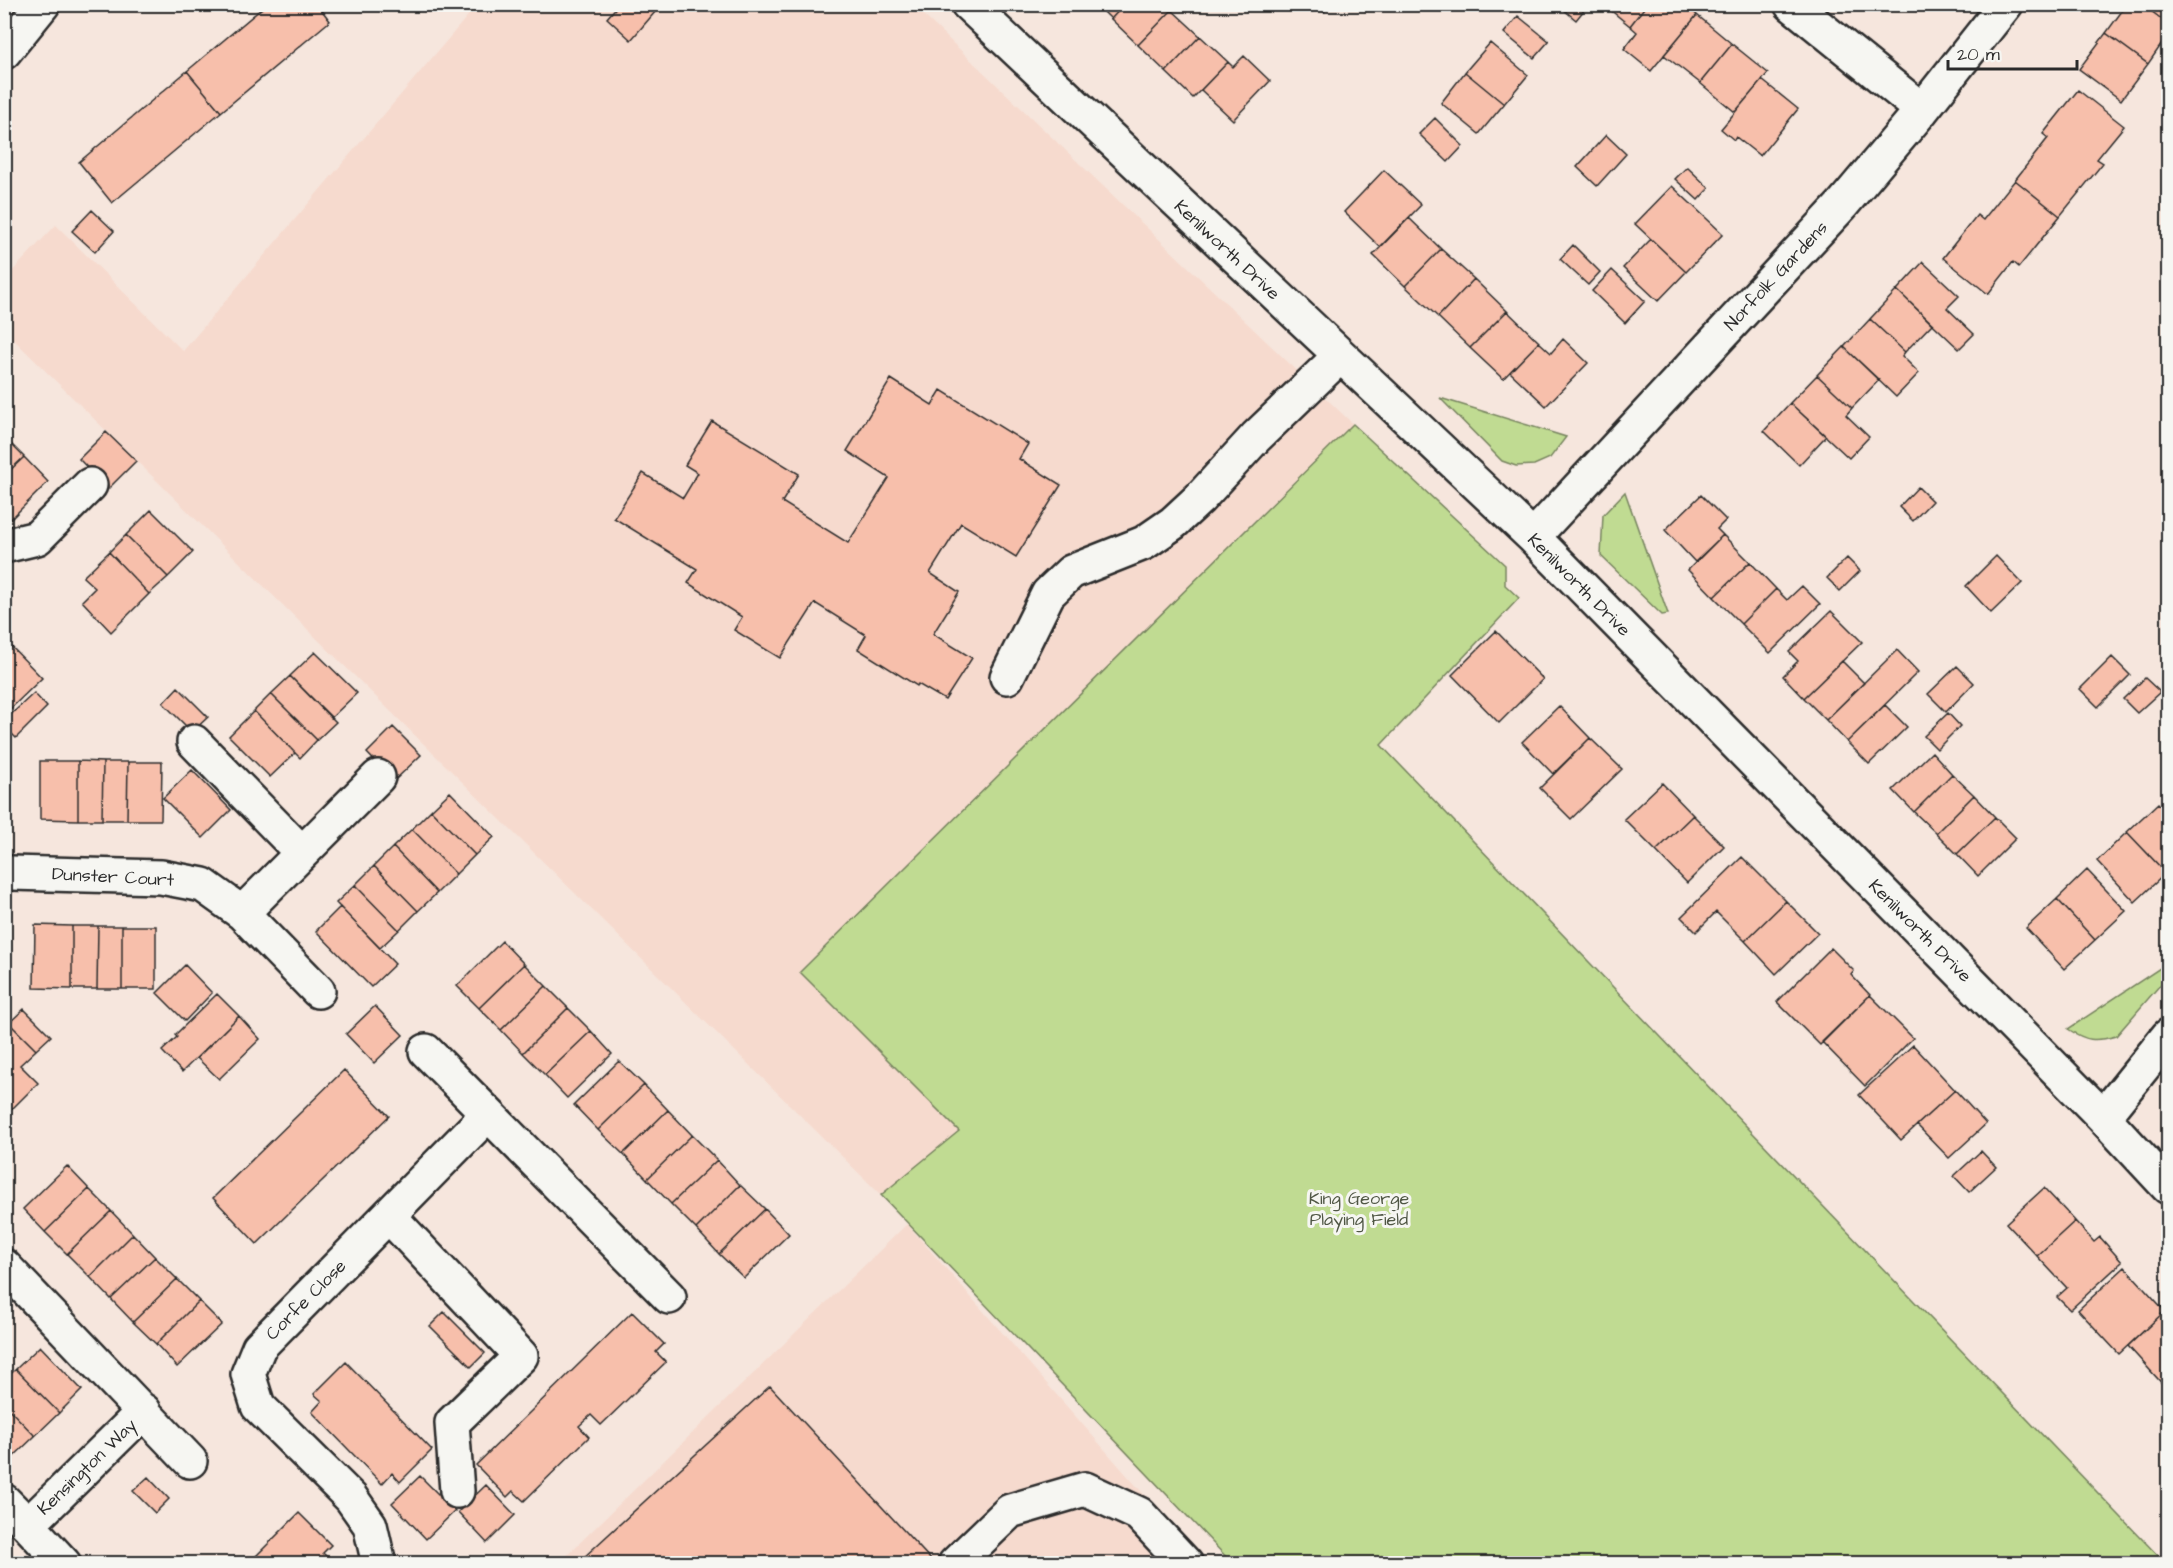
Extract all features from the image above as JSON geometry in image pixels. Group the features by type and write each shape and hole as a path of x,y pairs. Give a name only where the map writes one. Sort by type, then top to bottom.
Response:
{"street":[{"path":"4,52 43,4"},
{"name":"Kenilworth Drive","path":"968,4 1533,537 2169,1187"},
{"path":"1791,4 1922,111"},
{"name":"Norfolk Gardens","path":"1533,537 1842,204 1922,111 2006,4"},
{"path":"1007,677 1048,594 1071,572 1144,543 1173,524 1340,356"},
{"path":"4,546 37,538 90,485"},
{"path":"194,742 301,852"},
{"path":"242,913 378,777"},
{"name":"Dunster Court","path":"7,873 161,877 203,885 242,913 318,991"},
{"path":"2103,1117 2169,1036"},
{"path":"426,1051 669,1297"},
{"name":"Corfe Close","path":"379,1563 370,1526 364,1516 351,1498 258,1406 248,1374 259,1347 488,1114"},
{"path":"389,1216 521,1356 452,1423 457,1491"},
{"path":"4,1266 190,1461"},
{"name":"Kensington Way","path":"4,1501 28,1525 144,1411"},
{"path":"955,1563 1010,1511 1085,1489 1139,1514 1186,1563"},
{"path":"28,1525 64,1563"}],"shaded area":[{"path":"477,5 913,5 1353,424 800,972 959,1131 881,1195 5,331 4,280 56,225 183,351"},
{"path":"907,1224 1204,1563 558,1564"}],"green space":[{"path":"1440,398 1566,437 1550,458 1534,465 1516,466 1502,461"},
{"name":"King George Playing Field","path":"1353,424 1505,565 1505,585 1519,598 1381,745 2165,1563 1232,1563 881,1195 959,1131 800,972"},
{"path":"1625,492 1668,614 1662,615 1601,556 1603,515"},
{"path":"2160,968 2167,977 2116,1036 2091,1039 2068,1029"}],"building":[{"path":"267,4 317,4 330,21 221,112 187,71"},
{"path":"619,4 662,4 631,40 607,18"},
{"path":"1096,4 1125,4 1111,19"},
{"path":"1125,4 1167,4 1172,10 1138,45 1111,19"},
{"path":"1315,4 1330,4 1324,12"},
{"path":"1557,4 1589,4 1576,20"},
{"path":"1603,4 1647,4 1630,26"},
{"path":"1647,4 1684,4 1697,15 1651,71 1624,49 1637,32 1630,26"},
{"path":"2127,4 2142,4 2168,24 2168,35 2148,64 2106,33"},
{"path":"2142,4 2168,4 2168,24"},
{"path":"1172,10 1200,36 1166,72 1138,45"},
{"path":"1697,15 1732,44 1700,83 1664,55"},
{"path":"1518,16 1549,41 1534,58 1504,33"},
{"path":"2106,33 2148,64 2121,100 2079,69"},
{"path":"1200,36 1228,62 1193,98 1166,72"},
{"path":"1490,43 1528,75 1504,104 1465,72"},
{"path":"1732,44 1768,73 1735,112 1700,83"},
{"path":"1244,56 1270,81 1233,120 1201,90 1228,62 1233,67"},
{"path":"187,71 221,112 112,203 79,162"},
{"path":"1465,72 1504,104 1479,134 1441,103"},
{"path":"1762,80 1798,109 1760,156 1736,137 1734,140 1721,129"},
{"path":"2078,90 2124,126 2097,159 2103,163 2060,216 2015,180 2048,138 2043,134"},
{"path":"1435,118 1463,146 1448,162 1419,134"},
{"path":"1606,135 1626,154 1597,186 1577,167"},
{"path":"1687,167 1709,188 1698,200 1675,179"},
{"path":"1384,170 1421,205 1380,247 1344,212"},
{"path":"2015,180 2060,216 2019,267 2013,262 1988,294 1943,258 1977,215 1983,220"},
{"path":"1672,186 1723,234 1686,272 1635,224"},
{"path":"92,210 114,231 95,252 72,231"},
{"path":"1409,218 1441,249 1405,286 1373,255"},
{"path":"1651,239 1686,272 1658,301 1623,268"},
{"path":"1573,245 1600,272 1588,285 1560,259"},
{"path":"1441,249 1474,279 1438,317 1405,286"},
{"path":"1923,262 1959,296 1947,308 1974,334 1959,349 1897,290"},
{"path":"1612,270 1645,301 1625,323 1592,291"},
{"path":"1474,279 1507,311 1470,348 1438,317"},
{"path":"1897,290 1932,324 1905,352 1870,319"},
{"path":"1507,311 1539,342 1503,379 1470,348"},
{"path":"1870,319 1905,352 1902,356 1919,373 1896,397 1844,347"},
{"path":"1563,339 1588,363 1546,406 1510,372 1539,342 1551,353"},
{"path":"1844,347 1879,380 1852,408 1817,375"},
{"path":"1817,375 1852,408 1846,415 1869,437 1849,458 1790,403"},
{"path":"891,379 932,405 941,390 1028,444 1019,459 1061,485 1016,557 961,523 930,573 959,592 933,634 972,658 945,700 918,684 917,686 858,649 866,635 815,603 780,658 734,630 742,617 688,583 697,569 614,518 643,473 683,498 698,473 685,465 712,421 799,474 782,502 848,543 889,478 847,451"},
{"path":"1790,403 1826,436 1799,465 1764,431"},
{"path":"106,432 136,461 108,489 79,459"},
{"path":"4,437 24,457 4,476"},
{"path":"24,457 48,482 7,523 4,521 4,476"},
{"path":"1918,487 1932,501 1913,521 1899,507"},
{"path":"1701,495 1726,520 1717,529 1723,535 1695,562 1665,530"},
{"path":"151,510 193,552 168,577 126,535"},
{"path":"126,535 168,577 149,594 109,552"},
{"path":"1723,535 1750,562 1714,597 1688,570"},
{"path":"109,552 149,594 111,632 82,601 95,588 83,577"},
{"path":"1996,556 2022,583 1991,613 1966,586"},
{"path":"1847,558 1860,571 1840,591 1827,578"},
{"path":"1750,562 1776,589 1741,624 1714,597"},
{"path":"1802,586 1820,604 1770,653 1741,624 1776,589 1787,600"},
{"path":"1831,611 1862,642 1804,698 1783,676 1798,661 1789,652"},
{"path":"1496,631 1543,679 1499,723 1452,675"},
{"path":"4,639 42,678 4,715"},
{"path":"1897,650 1918,672 1847,742 1826,720"},
{"path":"315,652 357,693 331,718 290,676"},
{"path":"2112,657 2130,675 2098,707 2080,689"},
{"path":"1842,661 1864,683 1826,720 1804,698"},
{"path":"1957,666 1974,683 1946,712 1928,694"},
{"path":"290,676 336,722 317,740 271,694"},
{"path":"2145,678 2160,692 2137,713 2123,699"},
{"path":"178,687 208,717 192,732 163,703"},
{"path":"34,693 47,707 16,738 4,726 4,721"},
{"path":"271,694 317,740 300,758 254,711"},
{"path":"1885,705 1907,727 1869,764 1847,742"},
{"path":"1559,706 1590,738 1553,774 1522,742"},
{"path":"254,711 295,753 270,777 229,736"},
{"path":"1948,713 1960,726 1937,749 1924,736"},
{"path":"393,727 421,755 394,781 367,753"},
{"path":"1590,738 1622,769 1571,819 1540,788"},
{"path":"1932,752 1952,774 1914,812 1893,790"},
{"path":"40,761 78,761 78,820 40,819"},
{"path":"78,761 103,762 102,820 78,820"},
{"path":"103,762 128,762 127,820 102,820"},
{"path":"128,762 162,762 161,820 127,820"},
{"path":"192,770 231,810 203,838 163,798"},
{"path":"1952,774 1974,795 1936,833 1914,812"},
{"path":"1662,783 1693,815 1656,851 1624,819"},
{"path":"450,792 494,837 475,855 431,810"},
{"path":"1974,795 1995,817 1957,854 1936,833"},
{"path":"2158,803 2168,814 2168,870 2166,873 2127,832"},
{"path":"431,810 475,855 456,874 412,829"},
{"path":"1693,815 1724,846 1687,883 1656,851"},
{"path":"1995,817 2016,838 1978,876 1957,854"},
{"path":"412,829 456,874 437,893 393,847"},
{"path":"2127,832 2166,873 2135,902 2097,861"},
{"path":"393,847 437,893 418,911 374,866"},
{"path":"1742,857 1786,901 1745,941 1716,912 1696,932 1681,917"},
{"path":"374,866 418,911 399,930 355,885"},
{"path":"2087,870 2126,911 2095,940 2057,899"},
{"path":"355,885 399,930 380,948 336,903"},
{"path":"2057,899 2095,940 2064,969 2026,928"},
{"path":"1786,901 1818,933 1776,974 1745,941"},
{"path":"340,907 395,964 371,987 316,931"},
{"path":"35,925 72,926 72,989 34,988"},
{"path":"72,926 98,926 97,989 72,989"},
{"path":"98,926 122,926 122,989 97,989"},
{"path":"122,926 156,926 156,989 122,989"},
{"path":"502,941 524,964 479,1008 457,986"},
{"path":"1831,948 1854,971 1851,975 1870,995 1820,1045 1777,1002"},
{"path":"524,964 546,986 501,1030 479,1008"},
{"path":"185,965 212,993 185,1021 157,993"},
{"path":"546,986 568,1008 523,1053 501,1030"},
{"path":"217,994 239,1016 182,1072 162,1051"},
{"path":"1870,995 1913,1038 1865,1086 1822,1042"},
{"path":"375,1006 403,1035 374,1063 346,1034"},
{"path":"568,1008 591,1031 545,1075 523,1053"},
{"path":"24,1009 51,1036 36,1050 9,1023"},
{"path":"239,1016 260,1039 219,1079 197,1058"},
{"path":"9,1023 36,1050 20,1065 38,1083 12,1109 4,1101 4,1027"},
{"path":"591,1031 612,1054 567,1098 545,1075"},
{"path":"1913,1045 1955,1090 1901,1140 1859,1095"},
{"path":"619,1061 644,1085 598,1130 574,1105"},
{"path":"344,1070 389,1116 257,1244 213,1198"},
{"path":"644,1085 668,1110 623,1154 598,1130"},
{"path":"1955,1090 1986,1124 1949,1158 1917,1125"},
{"path":"4,1101 12,1109 4,1116"},
{"path":"668,1110 692,1135 647,1179 623,1154"},
{"path":"692,1135 717,1160 671,1204 647,1179"},
{"path":"1981,1151 1996,1167 1969,1192 1954,1176"},
{"path":"717,1160 740,1185 696,1229 671,1204"},
{"path":"67,1166 89,1189 45,1232 23,1209"},
{"path":"740,1185 765,1209 719,1254 696,1229"},
{"path":"2044,1188 2075,1221 2037,1256 2006,1223"},
{"path":"89,1189 111,1211 67,1254 45,1232"},
{"path":"765,1209 789,1234 744,1278 719,1254"},
{"path":"111,1211 133,1234 90,1277 67,1254"},
{"path":"2075,1221 2094,1242 2100,1237 2122,1262 2070,1310 2057,1297 2067,1288 2037,1256"},
{"path":"133,1234 155,1257 111,1299 90,1277"},
{"path":"155,1257 177,1279 133,1322 111,1299"},
{"path":"2125,1267 2165,1311 2119,1354 2078,1310"},
{"path":"177,1279 199,1301 156,1344 133,1322"},
{"path":"199,1301 222,1324 177,1367 156,1344"},
{"path":"2165,1311 2168,1314 2168,1390 2128,1346"},
{"path":"444,1312 485,1353 471,1367 430,1326"},
{"path":"632,1312 664,1344 656,1352 666,1362 601,1425 591,1415 579,1426 589,1437 524,1501 513,1491 507,1497 476,1465"},
{"path":"40,1346 82,1390 59,1413 16,1369"},
{"path":"346,1362 432,1450 400,1482 392,1473 382,1484 312,1412 322,1401 314,1394"},
{"path":"16,1369 59,1413 35,1436 4,1404 4,1380"},
{"path":"770,1386 932,1561 928,1564 587,1564 583,1558"},
{"path":"4,1404 35,1436 11,1459 4,1452"},
{"path":"420,1476 455,1511 426,1539 392,1503"},
{"path":"148,1477 169,1499 155,1513 133,1491"},
{"path":"486,1485 515,1515 487,1543 458,1512"},
{"path":"299,1513 331,1545 323,1553 333,1563 248,1564"}]}
